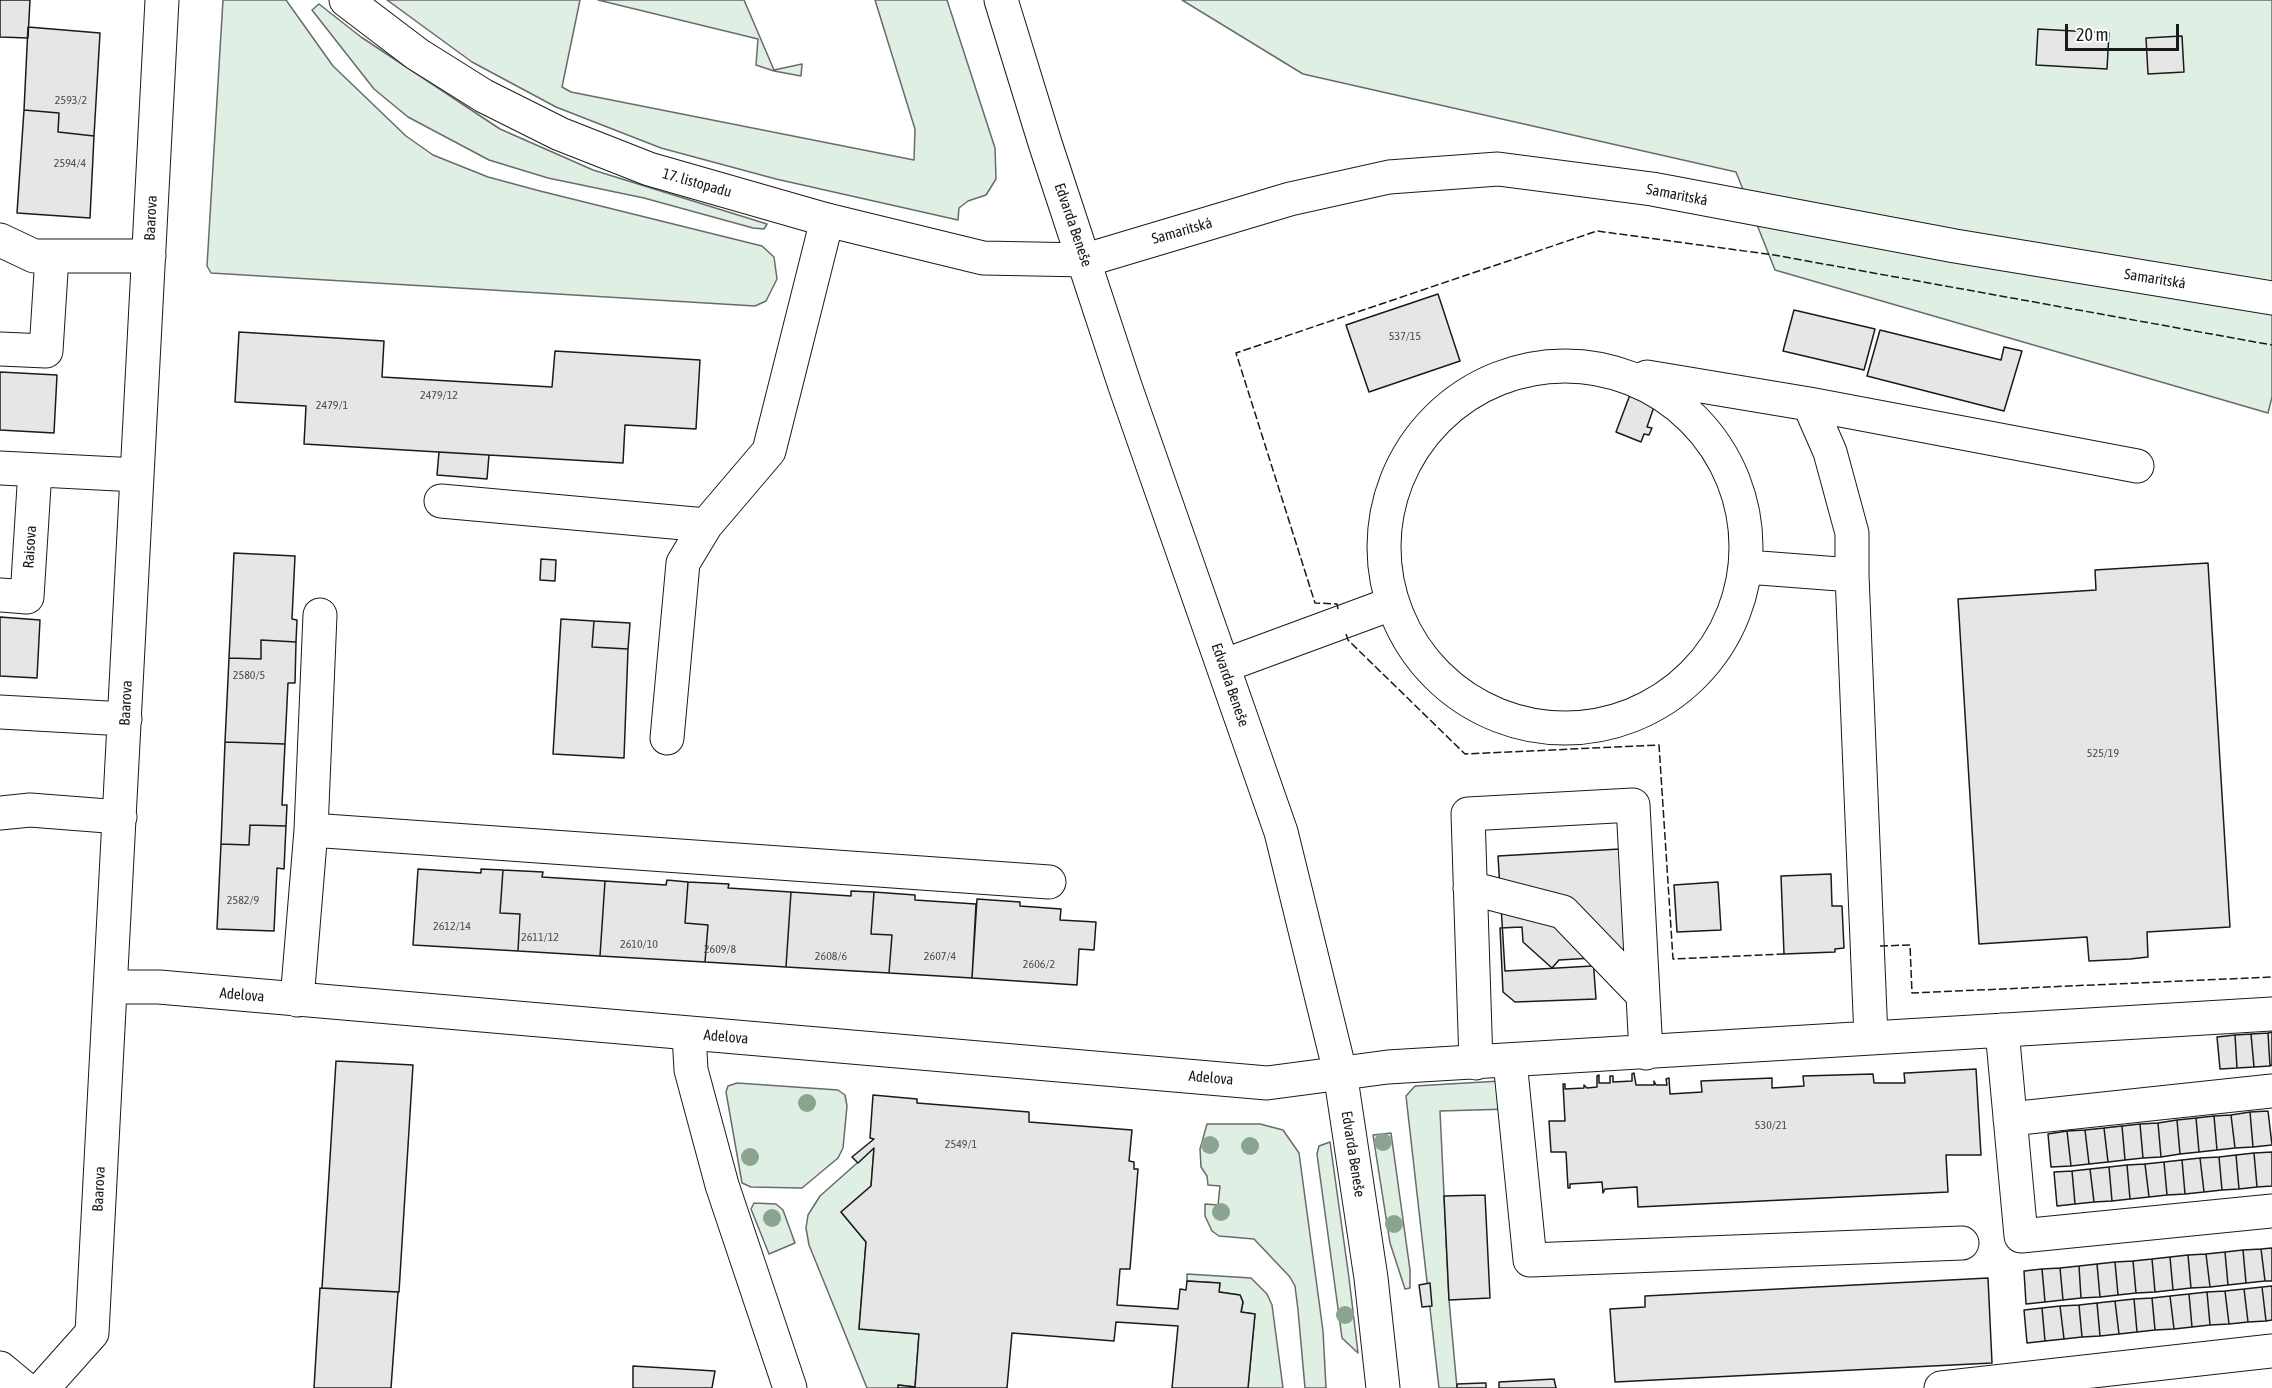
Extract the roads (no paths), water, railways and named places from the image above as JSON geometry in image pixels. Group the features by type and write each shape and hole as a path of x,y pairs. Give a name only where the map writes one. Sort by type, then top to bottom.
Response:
{"street":[{"name":"Baarova","path":"43,1388 92,1333 112,987 162,0"},
{"name":"17. listopadu","path":"346,0 426,60 484,96 560,134 649,169 827,220 983,258 1086,260"},
{"name":"Edvarda Beneše","path":"1001,0 1045,143 1086,260 1125,386 1281,832 1340,1072 1371,1278 1383,1388"},
{"name":"Samaritská","path":"1086,260 1290,199 1389,177 1498,169 1652,189 1955,246 2272,298"},
{"path":"667,738 682,563 706,525 769,451 827,220"},
{"path":"0,240 34,256 149,256"},
{"path":"0,349 46,351 52,256"},
{"path":"1617,372 1673,400 1717,446 1743,504 1747,567 1730,626 1694,676 1643,711 1584,728 1522,725 1466,700 1420,659 1391,604 1382,549 1390,492 1415,442 1454,401 1504,374 1561,364 1617,372 2137,466"},
{"path":"1809,405 1830,452 1852,533 1871,1038"},
{"path":"0,468 138,475"},
{"name":"Raisova","path":"0,595 27,597 35,470"},
{"path":"441,501 706,525"},
{"path":"1747,567 1852,575"},
{"path":"1223,666 1391,604"},
{"path":"297,1000 311,830 320,615"},
{"path":"0,712 125,719"},
{"path":"1476,1063 1468,814 1633,805 1646,1053"},
{"path":"0,813 30,810 120,817"},
{"path":"311,830 1049,882"},
{"path":"1470,888 1563,912 1643,995"},
{"name":"Adelova","path":"112,987 159,987 1267,1083 1340,1072 2272,1014"},
{"path":"2002,1030 2021,1236 2272,1212"},
{"path":"689,1034 691,1070 722,1185 790,1388"},
{"path":"1510,1061 1530,1260 1962,1243"},
{"path":"2010,1119 2272,1091"},
{"path":"1941,1388 2272,1351"},
{"path":"0,1368 24,1388"}]}
